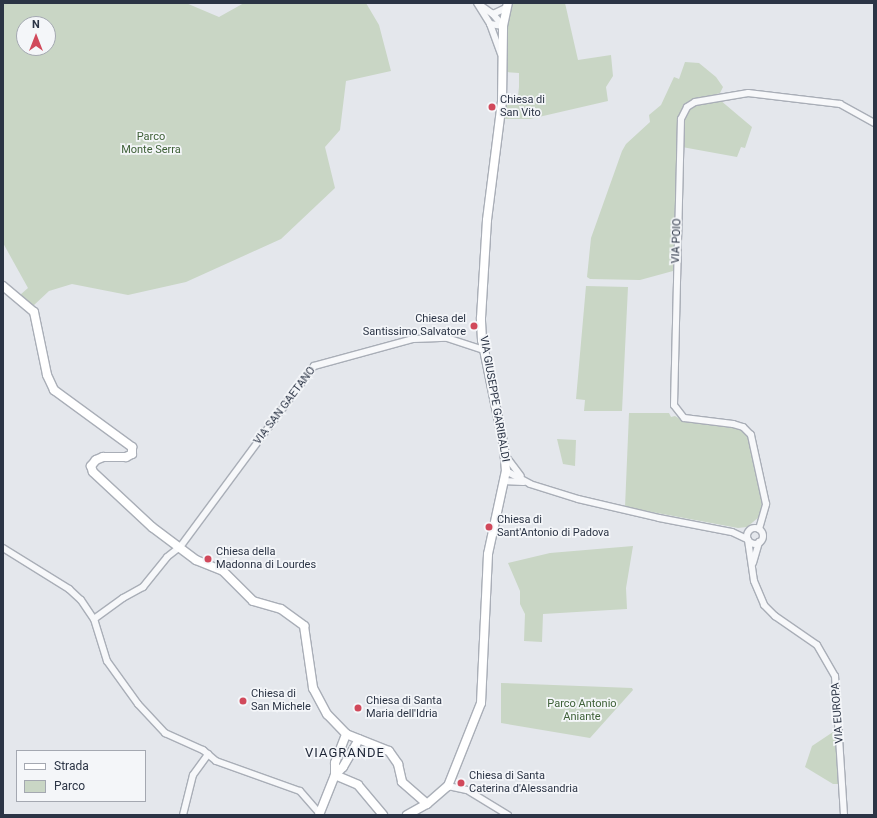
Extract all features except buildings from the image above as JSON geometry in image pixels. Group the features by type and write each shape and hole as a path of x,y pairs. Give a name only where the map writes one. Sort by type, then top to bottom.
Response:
{"main road":[{"name":"VIA GIUSEPPE GARIBALDI","path":"408,815 427,804 448,786 481,703 488,554 506,471 504,453 484,350 481,318 487,220 502,101 502,26 507,6"},
{"path":"3,286 34,312 47,375 54,390 132,447 132,454 126,458 106,456 96,460 92,464 93,472 152,527 196,560 218,568 252,601 277,608 304,626 310,674 316,696 323,707 346,734 389,752 398,764 402,782 427,804"},
{"path":"320,814 335,775 335,763 346,734"},
{"path":"335,775 343,767 360,739"},
{"path":"335,775 358,785 366,792 383,815"}],"street":[{"path":"477,3 493,14 502,26"},
{"path":"477,3 490,24 502,60"},
{"path":"493,14 507,6"},
{"path":"490,24 502,26"},
{"name":"VIA POIO","path":"765,512 755,446 748,431 733,424 689,420 677,413 674,405 681,119 687,107 694,102 748,93 840,104 874,123"},
{"name":"VIA SAN GAETANO","path":"94,619 123,598 143,587 168,557 180,547 207,508 217,499 311,369 318,364 413,339 447,338 484,350"},
{"path":"504,453 514,470 530,484"},
{"path":"506,471 530,484"},
{"path":"503,481 510,480 530,484 578,499 659,518 722,530 748,540 753,544 759,542"},
{"path":"748,540 747,534 765,512"},
{"path":"752,573 759,542 762,536 759,529 765,512"},
{"path":"722,530 759,529"},
{"name":"VIA EUROPA","path":"748,540 752,573 760,598 769,611 817,645 833,670 837,688 844,815"},
{"path":"3,548 69,589 81,600 94,619 107,660 138,704 171,738 207,755 300,791 320,814"},
{"path":"183,815 193,775 207,755"},
{"path":"448,786 467,790 508,815"}],"green space":[{"name":"Parco Monte Serra","path":"3,3 186,3 219,17 244,3 366,3 379,25 391,71 346,81 340,130 325,147 335,188 281,239 186,282 128,295 72,284 49,291 33,306 20,295 28,288 3,243"},
{"path":"511,3 565,3 578,60 611,55 613,76 606,87 608,101 530,119 504,119 507,114 504,105 517,105 519,87 519,73 506,72 505,26"},
{"path":"685,62 699,63 716,77 723,87 720,93 690,102 679,118 673,271 640,280 590,279 587,277 591,238 622,151 626,144 650,122 649,115 661,105 674,77 679,79"},
{"path":"720,100 752,127 745,148 741,147 737,157 682,147 683,123 689,109 696,104"},
{"path":"586,286 628,287 622,411 584,411 585,400 576,399"},
{"path":"629,413 669,413 671,417 675,416 685,422 741,429 748,436 763,498 759,517 747,527 738,528 625,507"},
{"path":"557,439 576,440 575,466 563,464"},
{"path":"633,546 626,588 627,609 543,614 542,642 524,641 525,614 520,604 520,591 508,563 550,553"},
{"name":"Parco Antonio Aniante","path":"501,683 632,688 633,690 590,738 501,723"},
{"path":"833,732 835,733 838,784 833,784 805,767 812,746"}],"place":[{"name":"Chiesa di San Vito","path":"492,107"},
{"name":"Chiesa del Santissimo Salvatore","path":"474,326"},
{"name":"Chiesa di Sant'Antonio di Padova","path":"489,527"},
{"name":"Chiesa della Madonna di Lourdes","path":"208,559"},
{"name":"Chiesa di San Michele","path":"243,701"},
{"name":"Chiesa di Santa Maria dell'Idria","path":"358,708"},
{"name":"Chiesa di Santa Caterina d'Alessandria","path":"461,783"}],"district":[{"name":"VIAGRANDE","path":"345,753"}]}
